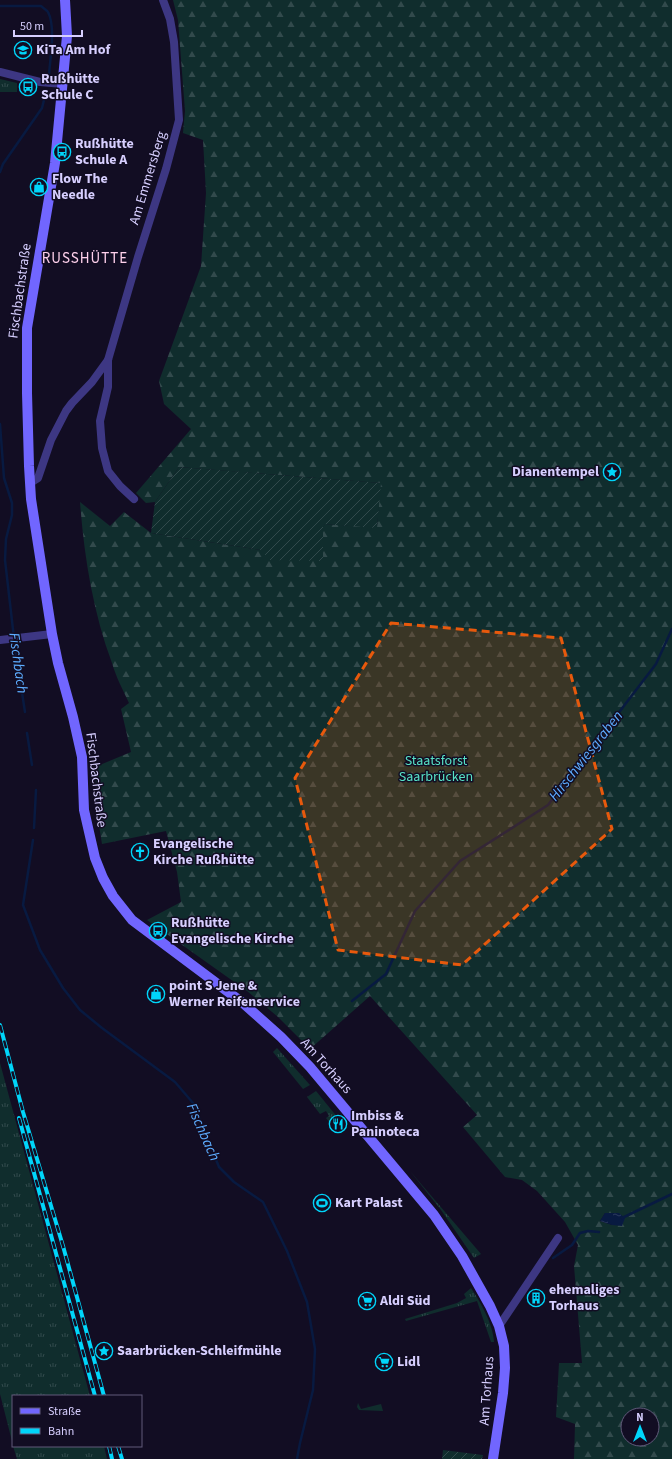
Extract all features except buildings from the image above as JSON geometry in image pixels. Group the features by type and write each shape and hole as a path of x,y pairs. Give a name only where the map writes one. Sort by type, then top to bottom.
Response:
{"main road":[{"name":"Fischbachstraße","path":"65,0 67,36 58,84 55,163 27,328 27,393 31,499 52,634 82,757 84,810 95,858 103,878 113,896 132,920"},
{"name":"Am Torhaus","path":"132,920 243,1003 281,1037 310,1067 434,1215 462,1256 485,1295 499,1326 504,1346 505,1368 494,1459"}],"street":[{"name":"Am Emmersberg","path":"134,499 120,486 108,471 102,448 100,421 108,387 108,360 138,257 166,169 178,120 174,42 170,19 163,0"},
{"path":"0,72 40,82 58,84"},
{"name":"Am Emmersberg","path":"30,483 38,478 51,440 66,411 92,382 108,360"},
{"path":"3,640 52,634"},
{"path":"499,1326 558,1238"}],"highlighted area":[{"path":"391,623 561,638 612,829 462,965 338,950 295,778"}],"green space":[{"name":"Staatsforst Saarbrücken","path":"173,0 672,0 672,1459 574,1459 575,1424 556,1417 559,1363 582,1363 574,1266 578,1245 565,1222 537,1191 522,1180 505,1177 463,1127 477,1115 370,996 310,1049 278,1017 247,991 147,920 181,902 177,872 166,831 102,844 98,819 95,767 131,752 121,709 129,703 105,644 90,584 80,502 110,526 124,512 151,533 261,550 323,524 377,527 380,483 179,467 155,502 146,503 136,493 191,429 164,404 159,381 201,266 206,193 203,140 183,133 185,111 178,20","holes":["605,1213 619,1213 612,1225 600,1221"]},
{"path":"0,79 17,83 17,92 0,92"},
{"path":"179,467 381,483 377,528 323,524 323,561 270,560 261,550 151,533 155,502"},
{"path":"277,1048 310,1085 303,1089 273,1052"},
{"path":"0,1063 90,1395 12,1395 12,1441 0,1394"},
{"path":"316,1091 338,1118 333,1122 342,1132 336,1131 326,1118 329,1116 326,1111 320,1114 307,1097"},
{"path":"410,1171 481,1254 474,1258 441,1210"},
{"path":"471,1288 489,1321 494,1342 491,1342 477,1301 406,1321 405,1319 457,1303 466,1298 464,1294"},
{"path":"358,1403 361,1409 381,1404 383,1411 359,1410 357,1407"},
{"path":"13,1447 104,1447 107,1459 17,1459"},
{"path":"443,1450 483,1455 482,1459 442,1459"}],"water":[{"path":"605,1213 619,1213 625,1218 622,1226 612,1225 600,1221"}],"waterway":[{"name":"Fischbach","path":"0,6 41,6 47,11 52,26 49,75"},
{"name":"Fischbach","path":"0,172 3,164 42,108 46,92"},
{"name":"Fischbach","path":"0,424 4,478 12,503 12,515 6,539 5,560 15,647 25,712"},
{"name":"Hirschwiesgraben","path":"352,1001 386,974 415,911 460,861 548,805 656,664 672,629"},
{"name":"Fischbach","path":"27,733 32,765"},
{"name":"Fischbach","path":"34,828 36,790"},
{"name":"Fischbach","path":"33,840 23,905 40,950 63,988 80,1010 175,1082 193,1103 219,1167 234,1182 263,1202 287,1251 307,1302 315,1349 313,1390 297,1459"},
{"path":"622,1218 672,1194"},
{"path":"553,1258 572,1245 580,1233 588,1231 599,1232"}],"railway":[{"path":"0,1025 23,1112 63,1246 104,1395"},
{"path":"19,1118 95,1395"},
{"path":"109,1447 112,1459"},
{"path":"118,1447 122,1459"}],"place":[{"name":"KiTa Am Hof","path":"23,50"},
{"name":"Rußhütte Schule C","path":"28,87"},
{"name":"Rußhütte Schule A","path":"62,152"},
{"name":"Flow The Needle","path":"39,187"},
{"name":"Dianentempel","path":"612,472"},
{"name":"Evangelische Kirche Rußhütte","path":"140,852"},
{"name":"Rußhütte Evangelische Kirche","path":"158,931"},
{"name":"point S Jene & Werner Reifenservice","path":"156,994"},
{"name":"Imbiss & Paninoteca","path":"338,1124"},
{"name":"Kart Palast","path":"322,1203"},
{"name":"ehemaliges Torhaus","path":"536,1298"},
{"name":"Aldi Süd","path":"367,1301"},
{"name":"Saarbrücken-Schleifmühle","path":"104,1351"},
{"name":"Lidl","path":"384,1362"}],"district":[{"name":"RUSSHÜTTE","path":"85,258"}]}
